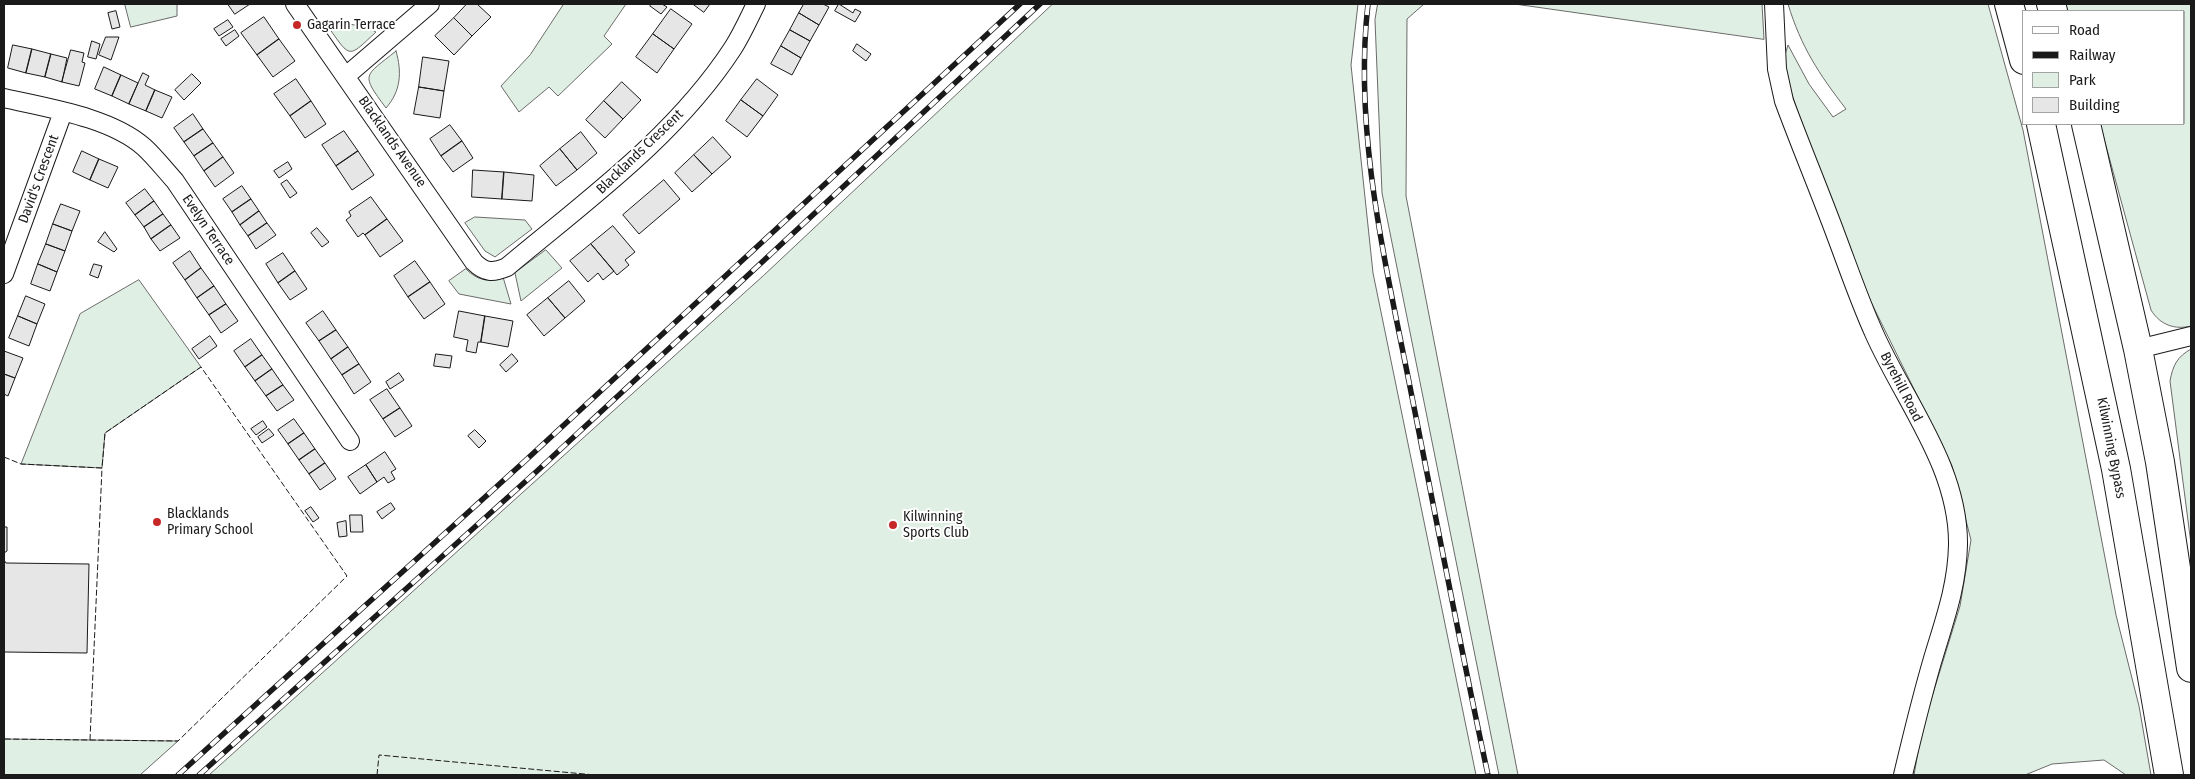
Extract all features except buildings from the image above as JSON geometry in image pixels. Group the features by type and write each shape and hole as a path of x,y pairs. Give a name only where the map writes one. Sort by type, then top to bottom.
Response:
{"highway":[{"path":"2009,4 2022,53"},
{"name":"Kilwinning Bypass","path":"2040,125 2116,469 2168,775"},
{"path":"2086,125 2138,349 2160,462 2191,668"}],"street":[{"name":"Blacklands Avenue","path":"295,4 474,262 486,271 495,272"},
{"path":"346,76 430,4"},
{"name":"Blacklands Crescent","path":"495,272 507,267 600,191 678,117 702,90 734,47 756,4"},
{"name":"Byrehill Road","path":"1774,4 1777,69 1784,101 1874,335 1939,462 1948,483 1955,513 1958,543 1956,578 1949,611 1910,738 1903,775"},
{"name":"Evelyn Terrace","path":"4,98 63,112 109,127 143,146 175,181 350,441"},
{"name":"David's Crescent","path":"4,274 63,112"},
{"path":"2138,349 2191,336"}],"green space":[{"path":"125,4 177,4 177,16 131,27"},
{"path":"564,4 626,4 604,36 612,44 558,96 549,87 519,112 501,86 530,55"},
{"name":"Kilwinning Sports Club","path":"1053,4 1358,4 1351,65 1373,273 1476,775 209,775 763,276"},
{"path":"1378,4 1424,4 1407,19 1406,196 1518,775 1499,775 1382,193 1375,20"},
{"path":"1515,4 1762,4 1764,39"},
{"path":"1788,4 1988,4 2023,130 2116,615 2139,706 2151,775 2126,775 2104,760 2052,764 2025,775 1914,775 1922,729 1960,606 1971,540 1952,466 1870,300 1807,139 1785,74 1784,58 1788,45 1809,84 1833,117 1846,109 1812,60 1799,34"},
{"path":"2066,4 2191,4 2191,326 2174,327 2163,323 2151,310 2100,125 2185,125 2185,10 2068,10"},
{"path":"338,23 364,26 376,32 360,47 350,51 346,50 329,28"},
{"path":"396,51 399,81 395,95 386,108 372,88 369,76 377,66"},
{"path":"475,217 525,220 532,229 495,257 485,251 465,223"},
{"path":"546,250 562,268 521,301 515,273"},
{"path":"466,269 483,279 493,280 503,277 511,304 459,294 449,281"},
{"path":"139,280 201,367 105,433 102,468 21,464 80,314"},
{"path":"2191,349 2191,544 2170,381 2176,362"},
{"path":"4,739 178,741 140,775 4,775"}],"railway":[{"path":"178,775 526,460 1020,4"},
{"path":"199,775 536,472 1040,4"},
{"path":"1368,4 1365,53 1365,103 1375,202 1392,300 1488,775"}],"fence":[{"path":"4,457 21,464 102,468 105,433 201,367 347,576 178,741 4,739"},
{"path":"90,740 102,468"},
{"path":"377,775 379,755 595,775"}],"place":[{"name":"Gagarin Terrace","path":"297,25"},
{"name":"Blacklands Primary School","path":"157,522"},
{"name":"Kilwinning Sports Club","path":"893,525"}]}
